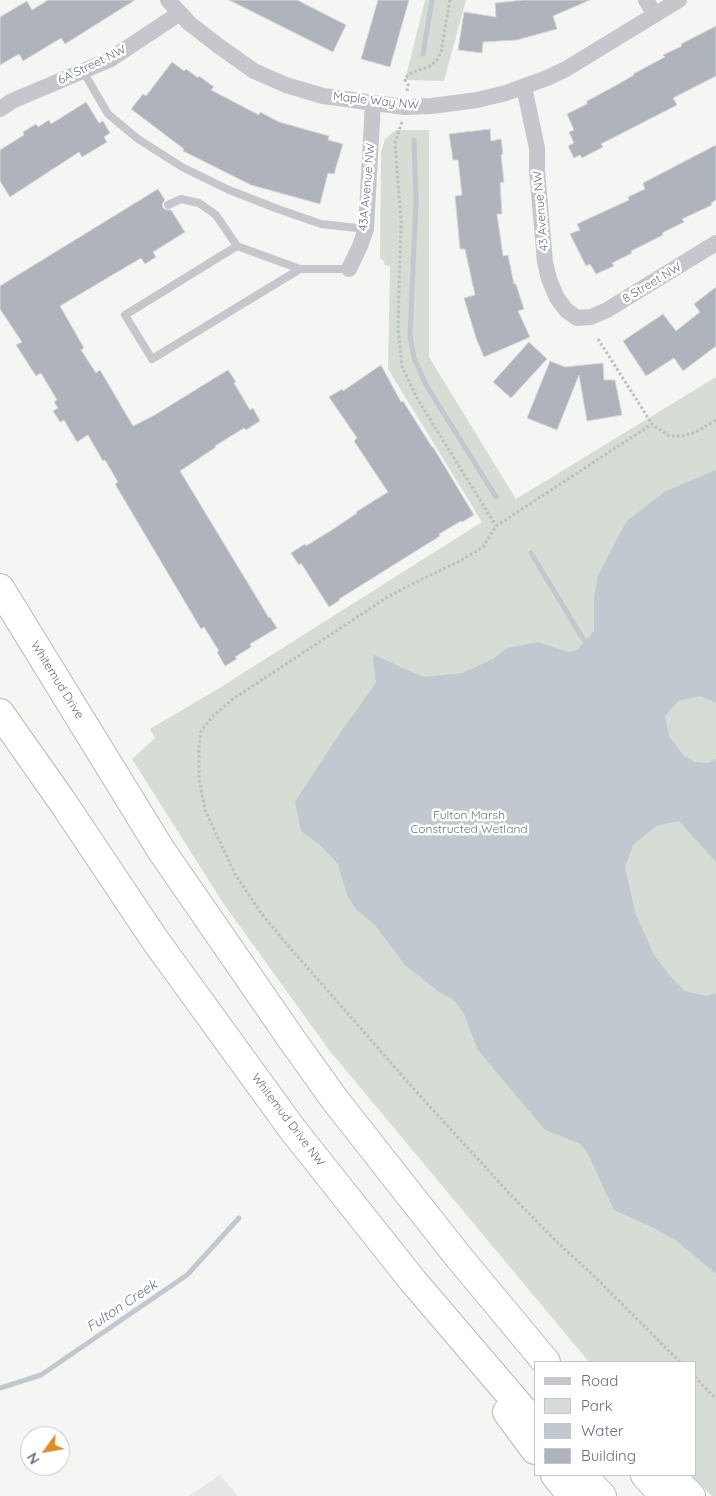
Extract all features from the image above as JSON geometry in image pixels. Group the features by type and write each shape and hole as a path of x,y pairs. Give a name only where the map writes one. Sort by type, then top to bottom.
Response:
{"highway":[{"path":"0,573 78,714"},
{"name":"Whitemud Drive","path":"0,588 182,882 335,1100 457,1255"},
{"name":"Whitemud Drive NW","path":"0,713 62,800 154,940 293,1130 413,1281 534,1423"},
{"path":"457,1255 545,1361"},
{"path":"457,1255 560,1361"},
{"path":"413,1281 534,1449"},
{"path":"556,1476 572,1496"},
{"path":"583,1476 602,1496"},
{"path":"645,1476 664,1496"},
{"path":"671,1476 691,1496"}],"street":[{"name":"Maple Way NW","path":"168,0 189,23 254,72 286,85 323,96 405,107 450,104 494,96 524,87 566,69 679,0"},
{"path":"646,0 655,15"},
{"name":"6A Street NW","path":"0,109 12,101 109,60 180,14"},
{"name":"43 Avenue NW","path":"524,87 537,148 542,243 549,279 557,298 566,310 577,318 586,318"},
{"name":"43A Avenue NW","path":"349,269 366,228 373,103"},
{"name":"8 Street NW","path":"586,318 607,310 716,242"}],"lane":[{"path":"83,71 108,114 138,139 182,167 229,190 321,224 366,228"},
{"path":"168,205 181,199 199,203 216,215 237,246 300,268 349,269"},
{"path":"237,246 125,315 152,359 300,268"}],"path":[{"path":"406,92 408,85 407,76 430,66 437,60 441,52 450,0"},
{"path":"402,121 395,142 401,220 398,328 402,366 417,398 496,526"},
{"path":"598,339 652,424 669,436 682,436 696,432 716,420"},
{"path":"652,424 496,526 483,547 460,561 386,598 233,699 213,716 201,731 199,779 205,810 235,874 261,913 414,1089 508,1192 556,1242 596,1277 679,1361"},
{"path":"696,1378 716,1399"}],"shaded area":[{"path":"220,1475 238,1496 189,1496"}],"green space":[{"path":"425,0 466,0 444,81 405,80"},
{"name":"Fulton Marsh Constructed Wetland","path":"396,130 429,130 429,357 516,499 716,377 716,1496 712,1496 692,1476 696,1476 696,1361 588,1361 329,1050 223,903 132,759 155,738 150,729 221,687 482,522 388,369 390,266 385,265 384,261 380,258 381,152 385,139"}],"water":[{"path":"716,470 716,703 700,696 678,701 665,716 669,736 683,755 694,762 709,763 716,759 716,862 679,821 656,826 633,845 625,867 635,912 654,955 670,976 685,991 707,996 716,993 716,1274 678,1242 654,1228 614,1210 588,1154 581,1144 545,1130 478,1050 464,1014 453,999 439,992 405,965 375,925 355,908 347,895 338,864 320,845 301,831 295,802 340,733 376,683 374,655 423,677 462,673 493,659 507,648 538,642 568,652 576,651 594,631 594,599 598,576 627,521 664,492"}],"building":[{"path":"48,0 135,0 65,44 61,38 23,61 19,54 0,65 0,17 27,1 32,10"},
{"path":"229,0 297,0 346,25 333,52"},
{"path":"378,0 409,0 390,67 361,59"},
{"path":"523,0 590,0 553,16 557,29 517,40 483,42 482,53 458,50 464,12 496,17 495,3"},
{"path":"716,26 716,76 673,98 677,105 601,144 603,147 582,158 580,155 574,158 568,146 574,143 569,132 574,130 567,114 665,57 663,55 682,46 681,44"},
{"path":"172,62 184,71 186,69 198,78 199,76 214,87 211,90 259,115 260,112 279,122 329,136 328,140 343,144 334,174 328,173 320,204 251,185 183,151 184,149 131,109 143,94 146,96"},
{"path":"86,102 99,123 103,121 110,133 104,137 107,142 82,157 79,152 10,197 0,181 0,150 24,135 23,132 36,124 38,127 49,120 51,124"},
{"path":"490,129 491,141 501,139 503,154 501,155 504,182 500,183 502,214 497,214 503,256 508,255 514,284 516,284 524,309 518,311 530,337 484,357 464,298 475,295 465,249 460,249 455,196 462,195 458,160 453,160 449,134"},
{"path":"716,145 716,200 711,203 712,205 682,219 684,222 612,263 614,266 596,274 590,264 586,266 570,234 580,230 577,224 629,200 628,197 645,189 643,183"},
{"path":"158,189 165,200 162,204 163,208 171,210 185,232 153,252 156,257 145,264 141,258 60,306 84,348 81,350 96,373 100,370 133,426 153,416 228,370 250,410 253,408 260,421 246,430 244,428 215,446 180,471 269,618 277,628 250,644 251,647 225,666 217,652 219,651 204,627 201,629 115,484 118,482 105,460 103,461 88,435 77,442 64,420 60,422 53,411 58,408 54,402 57,400 41,373 36,376 16,345 22,342 0,309 0,286"},
{"path":"716,287 716,346 683,371 674,358 646,376 623,341 663,314 676,331 700,312 694,304"},
{"path":"529,342 547,359 511,398 493,382"},
{"path":"550,361 565,367 603,363 604,380 615,380 622,415 587,421 579,375 557,430 527,418"},
{"path":"381,365 401,402 403,401 433,447 474,515 439,534 440,536 329,607 301,563 299,565 291,553 335,528 388,492 354,441 357,438 329,397 342,389 343,391"}],"waterway":[{"path":"423,54 432,0"},
{"path":"414,140 416,200 410,336 414,358 426,385 496,497"},
{"path":"531,553 585,642"},
{"name":"Fulton Creek","path":"0,1388 41,1375 187,1275 239,1218"}]}
